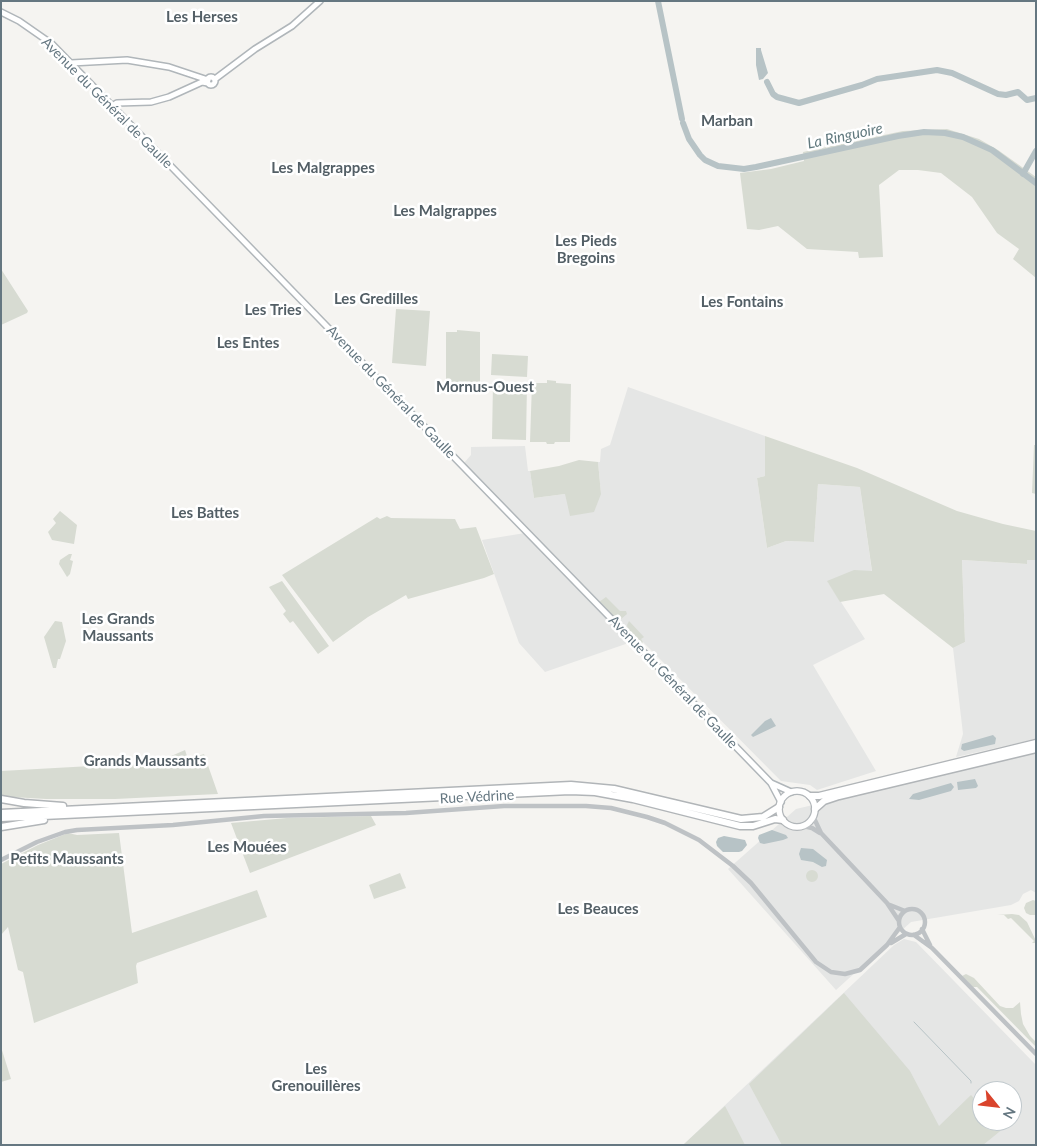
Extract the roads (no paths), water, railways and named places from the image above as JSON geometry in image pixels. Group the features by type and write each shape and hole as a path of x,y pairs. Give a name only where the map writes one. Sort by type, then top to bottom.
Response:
{"highway":[{"path":"810,796 819,796 1036,743"},
{"path":"815,809 824,801 839,796 1036,749"},
{"path":"1,812 571,785 614,789 741,819 763,816 780,804"},
{"path":"1,818 570,791 594,792 627,798 740,826 753,826 775,819 783,820"},
{"path":"1,799 42,805 119,806"},
{"path":"1,827 80,814"}],"main road":[{"path":"71,63 127,60 181,70 213,84 214,79 255,49 292,26 320,1"},
{"name":"Avenue du Général de Gaulle","path":"1,12 19,21 44,38 71,63 771,783 780,804"},
{"path":"112,106 117,103 151,102 170,97 208,81"},
{"name":"Avenue du Général de Gaulle","path":"771,783 792,792"},
{"path":"792,792 802,792 810,796 815,809 813,816 807,824 794,827 783,820 780,804 784,798 792,792"}],"street":[{"name":"Rue Védrine","path":"1,860 37,842 65,832 77,830 173,825 264,816 406,813 504,806 586,806 611,808 647,817 665,823 699,840 716,852 751,883 816,962 831,972 845,974 855,972 864,967 887,945 900,928"},
{"path":"813,816 821,833"},
{"path":"803,826 821,833 887,903 899,920 900,928 906,934 914,935 932,948 1036,1054"},
{"path":"887,903 905,911"},
{"path":"899,920 905,911 910,909 918,911 924,920 922,929 932,948"},
{"path":"914,935 922,929"},
{"name":"Rue Védrine","path":"887,945 906,934"}],"waterway":[{"name":"La Ringuoire","path":"658,1 682,119"},
{"name":"La Ringuoire","path":"767,82 773,94 777,97 799,103 877,79 937,70 952,73 998,94 1006,95 1018,92 1027,100 1036,98"},
{"name":"La Ringuoire","path":"683,123 689,139 700,155 705,160 718,166 744,169 898,136 924,132 945,133 963,137 992,150 1036,183"},
{"name":"La Ringuoire","path":"1023,174 1036,151"},
{"path":"914,1022 971,1083"}],"district":[{"name":"Les Herses","path":"202,17"},
{"name":"Marban","path":"727,121"},
{"name":"Les Malgrappes","path":"323,168"},
{"name":"Les Malgrappes","path":"445,211"},
{"name":"Les Pieds Bregoins","path":"586,250"},
{"name":"Les Gredilles","path":"376,299"},
{"name":"Les Fontains","path":"742,302"},
{"name":"Les Tries","path":"273,310"},
{"name":"Les Entes","path":"248,343"},
{"name":"Mornus-Ouest","path":"485,387"},
{"name":"Les Battes","path":"205,513"},
{"name":"Les Grands Maussants","path":"118,628"},
{"name":"Grands Maussants","path":"145,761"},
{"name":"Les Mouées","path":"247,847"},
{"name":"Petits Maussants","path":"67,859"},
{"name":"Les Beauces","path":"598,909"},
{"name":"Les Grenouillères","path":"316,1078"}]}
